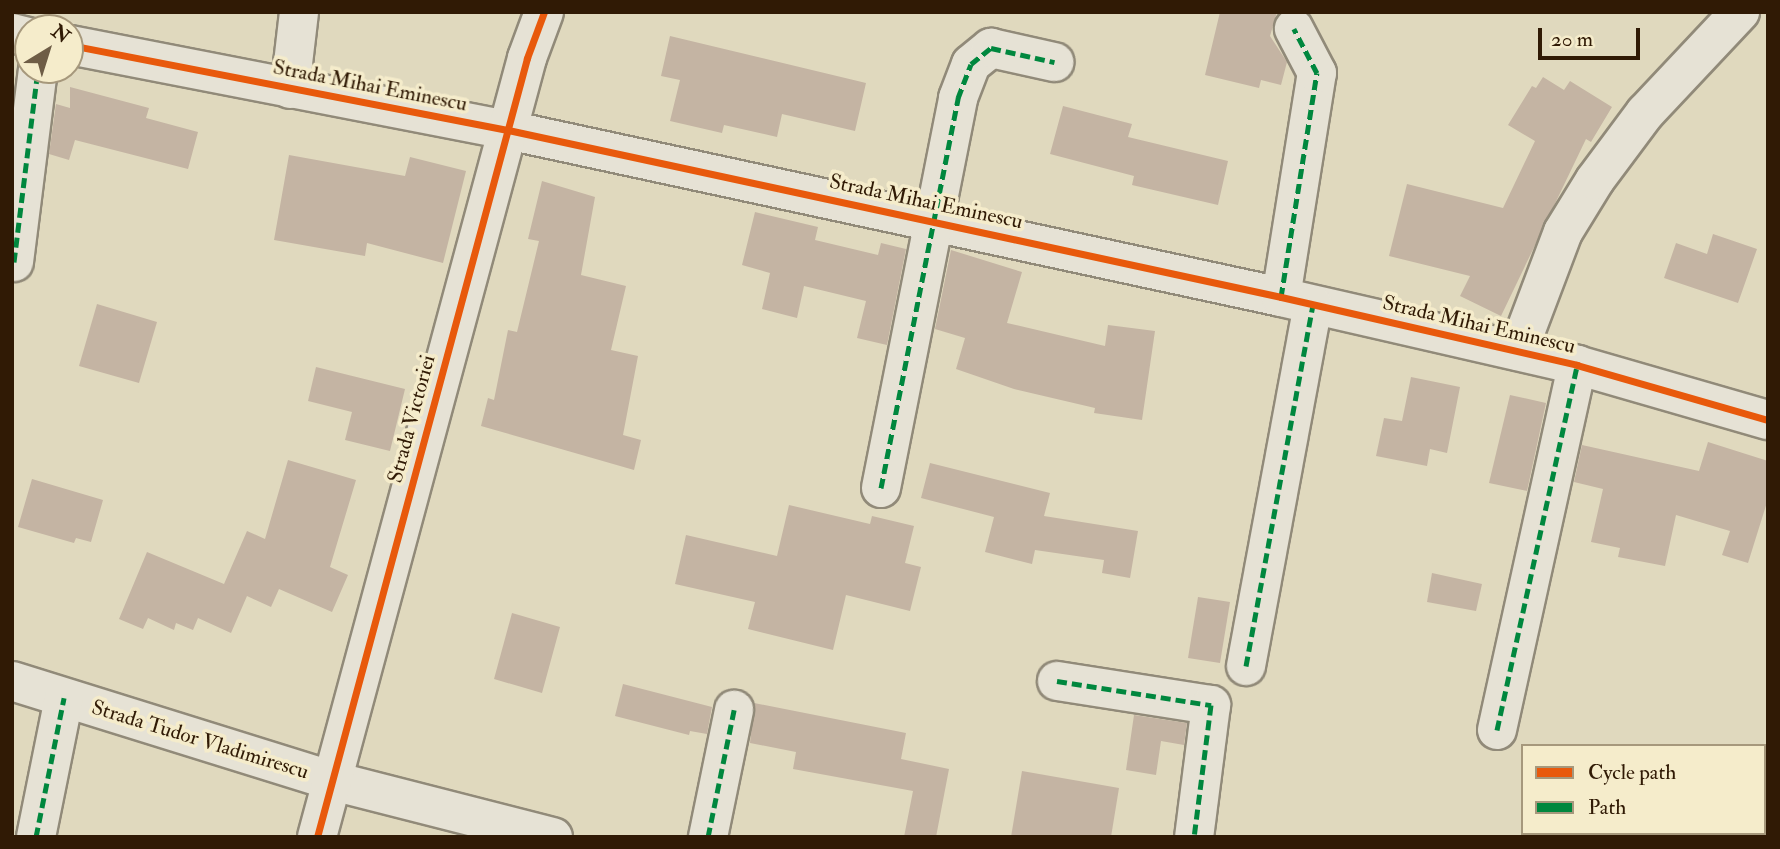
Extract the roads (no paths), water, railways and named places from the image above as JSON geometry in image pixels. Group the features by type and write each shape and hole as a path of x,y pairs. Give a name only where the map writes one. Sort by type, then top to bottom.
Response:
{"street":[{"path":"290,89 299,12"},
{"name":"Strada Victoriei","path":"317,837 508,130 544,12"},
{"path":"1518,351 1563,232 1595,180 1645,113 1741,12"},
{"path":"1246,666 1297,301 1317,73 1294,29"},
{"path":"881,488 936,222 958,99 971,64 991,48 1055,62"},
{"name":"Strada Mihai Eminescu","path":"84,49 508,130 1297,301 1577,365 1768,420"},
{"path":"14,262 36,84"},
{"path":"1497,730 1577,365"},
{"name":"Strada Tudor Vladimirescu","path":"12,681 333,781 552,837"},
{"path":"1057,681 1211,705 1194,837"},
{"path":"36,837 64,698"},
{"path":"708,837 734,710"}]}
